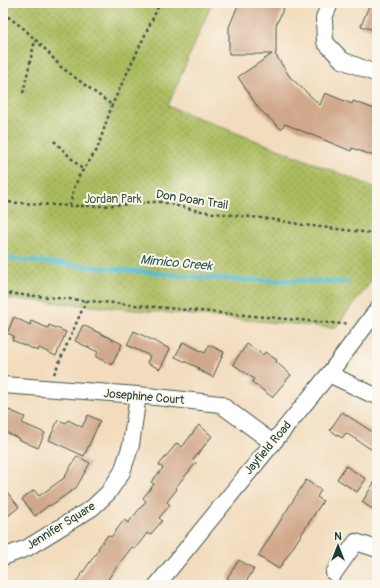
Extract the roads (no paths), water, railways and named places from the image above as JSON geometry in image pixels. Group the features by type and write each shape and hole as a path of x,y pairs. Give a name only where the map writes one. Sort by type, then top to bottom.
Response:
{"street":[{"path":"330,3 324,18 325,42 342,60 377,74"},
{"name":"Jayfield Road","path":"156,585 329,374 372,316"},
{"path":"329,374 371,394 377,395"},
{"name":"Josephine Court","path":"3,385 138,395 220,404 273,443"},
{"name":"Jennifer Square","path":"3,557 27,548 92,508 108,493 122,472 131,445 138,395"},
{"path":"334,573 356,542 377,549"}],"waterway":[{"name":"Mimico Creek","path":"3,258 196,277 245,280 348,282"}],"park label":[{"name":"Jordan Park","path":"113,199"}]}
